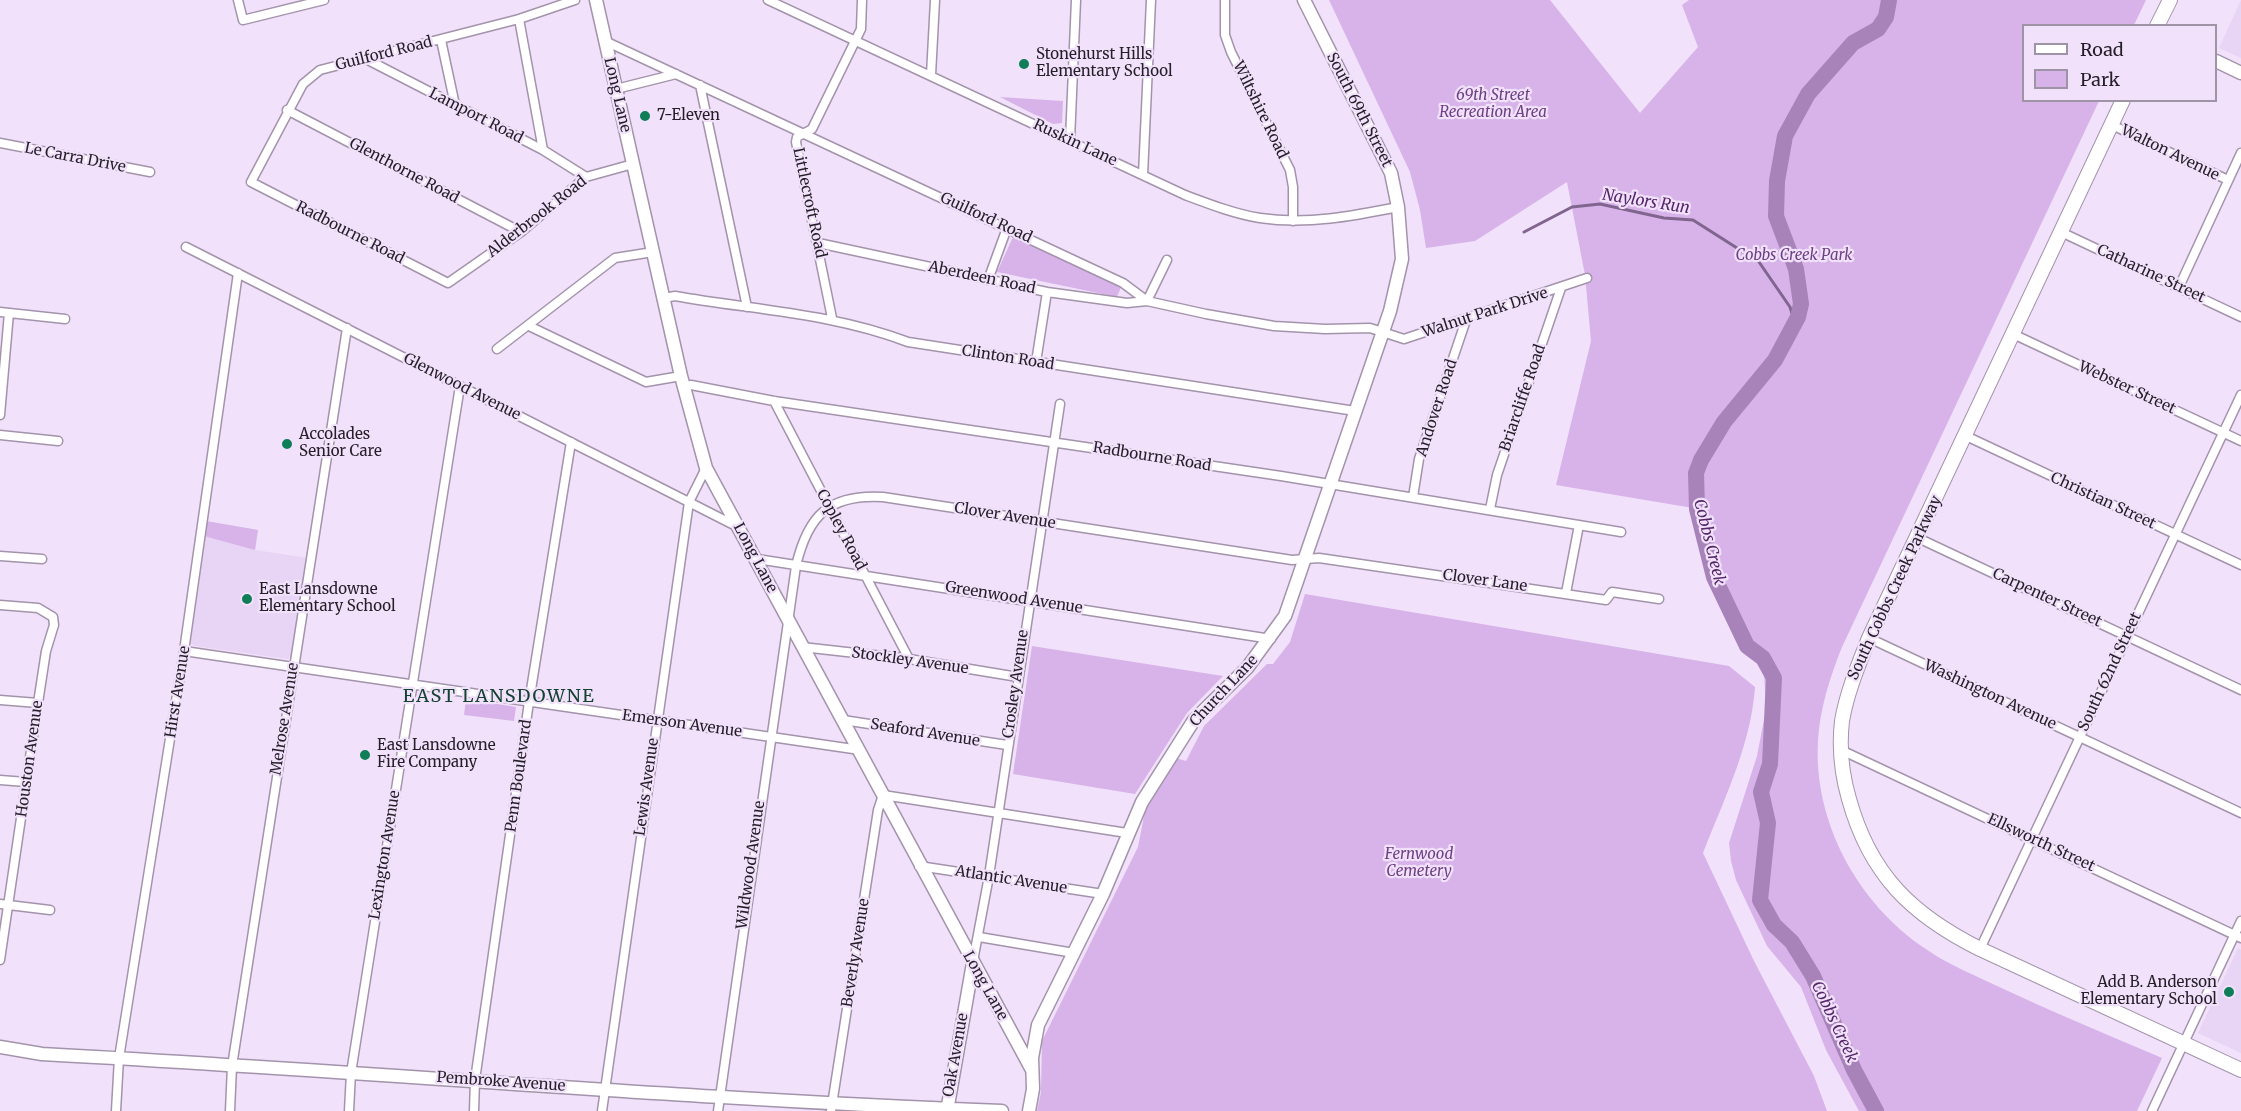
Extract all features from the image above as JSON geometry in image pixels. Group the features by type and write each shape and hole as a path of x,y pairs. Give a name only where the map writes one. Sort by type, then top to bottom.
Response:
{"main road":[{"path":"2158,24 2169,0"},
{"name":"South Cobbs Creek Parkway","path":"2122,102 1869,638 1848,693 1842,723 1841,750 1845,786 1863,841 1880,870 1911,906 1950,934 2241,1070"}],"street":[{"path":"238,0 243,20 319,1"},
{"name":"Guilford Road","path":"251,182 287,110 303,84 320,70 519,19 575,0"},
{"name":"Long Lane","path":"596,0 682,381 706,468 860,750 919,866 1032,1071"},
{"name":"Ruskin Lane","path":"768,0 1185,195 1222,208 1260,218 1293,220 1343,218 1398,207"},
{"path":"790,0 790,11"},
{"name":"Littlecroft Road","path":"832,318 819,243 795,142 801,134 812,129 861,29 862,0"},
{"path":"931,75 935,0"},
{"path":"1070,140 1076,0"},
{"path":"1143,175 1151,0"},
{"name":"Wiltshire Road","path":"1225,0 1225,35 1231,52 1290,170 1293,187 1293,220"},
{"name":"South 69th Street","path":"1304,0 1391,173 1398,207 1402,260 1383,330"},
{"path":"519,19 543,150"},
{"path":"441,40 455,105"},
{"name":"Guilford Road","path":"605,41 1124,283 1147,301 1274,326 1383,330"},
{"name":"Lamport Road","path":"364,58 543,150 586,177"},
{"path":"2217,61 2241,73"},
{"path":"616,89 676,74"},
{"path":"700,85 747,307"},
{"name":"Glenthorne Road","path":"287,110 521,232"},
{"name":"Walton Avenue","path":"2112,125 2228,180"},
{"name":"Le Carra Drive","path":"0,143 150,172"},
{"path":"2179,287 2241,153"},
{"name":"Alderbrook Road","path":"448,283 521,232 586,177 633,164"},
{"name":"Radbourne Road","path":"251,182 448,283"},
{"path":"988,280 1007,228"},
{"name":"Catharine Street","path":"2061,232 2241,316"},
{"name":"Aberdeen Road","path":"819,243 1047,292 1127,303 1147,301"},
{"name":"Glenwood Avenue","path":"186,247 739,527"},
{"path":"497,349 615,258 652,252"},
{"path":"1147,301 1167,260"},
{"name":"Hirst Avenue","path":"116,1111 120,1058 184,651 238,273"},
{"name":"Walnut Park Drive","path":"1383,330 1404,339 1466,321 1587,278"},
{"name":"Briarcliffe Road","path":"1490,509 1497,475 1561,288"},
{"path":"1036,362 1047,292"},
{"name":"Clinton Road","path":"664,298 675,296 832,318 867,326 908,342 1355,411"},
{"path":"0,415 5,313 65,319"},
{"name":"Andover Road","path":"1413,497 1419,459 1466,321"},
{"name":"Radbourne Road","path":"529,326 646,382 682,381 691,385 774,401 1331,484 1621,532"},
{"name":"Melrose Avenue","path":"230,1111 232,1066 347,328"},
{"name":"Church Lane","path":"1029,1111 1038,1025 1103,894 1127,833 1148,792 1194,720 1247,668 1271,639 1285,616 1383,330"},
{"name":"Webster Street","path":"2013,334 2241,441"},
{"name":"Lexington Avenue","path":"349,1111 351,1073 460,386"},
{"name":"South 62nd Street","path":"1980,950 2241,395"},
{"name":"Copley Road","path":"774,401 909,659"},
{"name":"Crosley Avenue","path":"972,963 979,937 989,876 1060,404"},
{"path":"0,435 58,441"},
{"name":"Christian Street","path":"1966,436 2241,565"},
{"name":"Penn Boulevard","path":"474,1111 475,1080 529,702 571,442"},
{"name":"Lewis Avenue","path":"602,1111 603,1090 688,502 706,468"},
{"name":"Clover Avenue","path":"828,507 858,497 883,497 1292,560 1305,559"},
{"path":"787,619 796,566 806,533 828,507"},
{"path":"1566,593 1579,525"},
{"name":"Carpenter Street","path":"1918,538 2241,690"},
{"path":"0,556 42,559"},
{"name":"Clover Lane","path":"1305,559 1319,558 1606,600 1612,592 1659,599"},
{"name":"Greenwood Avenue","path":"757,559 1271,639"},
{"name":"Houston Avenue","path":"0,605 34,607 51,614 54,624 46,651 26,782 3,904 0,960"},
{"name":"Wildwood Avenue","path":"717,1111 787,619"},
{"name":"Washington Avenue","path":"1869,638 2241,813"},
{"name":"Stockley Avenue","path":"802,646 909,659 1018,677"},
{"name":"Emerson Avenue","path":"184,651 860,750"},
{"path":"0,700 38,703"},
{"name":"Seaford Avenue","path":"843,720 1007,746"},
{"name":"Ellsworth Street","path":"1841,750 2238,936"},
{"path":"0,780 26,782"},
{"path":"883,795 1127,833"},
{"name":"Beverly Avenue","path":"832,1107 878,810 883,795"},
{"name":"Atlantic Avenue","path":"919,866 1103,894"},
{"path":"3,904 50,910"},
{"path":"2152,1111 2238,936 2241,921"},
{"path":"979,937 1074,953"},
{"name":"Oak Avenue","path":"947,1110 972,963"},
{"name":"Pembroke Avenue","path":"0,1047 42,1054 603,1090 719,1095 832,1107 1002,1111"}],"shaded area":[{"path":"2241,0 2241,58 2219,48"},
{"name":"East Lansdowne Elementary School","path":"206,521 258,530 255,550 307,558 292,654 288,659 195,646 188,642"},
{"name":"Add B. Anderson Elementary School","path":"2238,948 2241,950 2241,1053 2198,1033"}],"green space":[{"name":"Cobbs Creek Park","path":"1329,0 1550,0 1640,113 1698,47 1682,5 1689,0 2146,0 2134,24 2022,24 2022,102 2099,102 1842,647 1826,693 1818,740 1818,771 1823,801 1832,830 1861,885 1880,909 1926,949 1951,964 2036,1004 2162,1058 2137,1111 1859,1111 1826,1050 1801,987 1767,946 1736,880 1729,843 1757,756 1766,709 1764,673 1758,659 1734,627 1704,561 1695,529 1693,508 1556,485 1591,341 1585,275 1567,182 1475,241 1426,248 1420,210 1410,172"},
{"path":"1000,97 1063,101 1062,123 1053,124"},
{"path":"1013,237 1121,287 1117,297 997,272"},
{"path":"206,521 258,530 255,550 204,536"},
{"name":"Fernwood Cemetery","path":"1305,594 1729,666 1755,687 1742,751 1703,853 1754,961 1814,1076 1827,1111 1037,1111 1041,1092 1042,1041 1138,847 1145,811 1176,758 1186,761 1204,726 1267,664 1273,664 1290,642"},
{"path":"1032,646 1223,676 1187,713 1135,794 1013,774"},
{"path":"466,699 516,707 514,721 464,715"}],"waterway":[{"name":"Cobbs Creek","path":"1876,1111 1854,1070 1813,976 1792,942 1774,925 1760,900 1768,823 1761,792 1770,764 1774,678 1763,658 1747,646 1714,577 1697,509 1696,473 1701,460 1724,422 1775,360 1798,317 1801,304 1796,269 1776,216 1777,181 1785,136 1808,94 1853,43 1878,29 1886,17 1889,0"},
{"name":"Naylors Run","path":"1524,232 1572,207 1600,204 1664,218 1693,220 1759,262 1790,307 1795,323"}],"place":[{"name":"Stonehurst Hills Elementary School","path":"1024,64"},
{"name":"7-Eleven","path":"645,116"},
{"name":"Accolades Senior Care","path":"287,444"},
{"name":"East Lansdowne Elementary School","path":"247,599"},
{"name":"East Lansdowne Fire Company","path":"365,755"},
{"name":"Add B. Anderson Elementary School","path":"2229,992"}],"district":[{"name":"EAST LANSDOWNE","path":"499,697"}],"park label":[{"name":"69th Street Recreation Area","path":"1493,104"}]}
